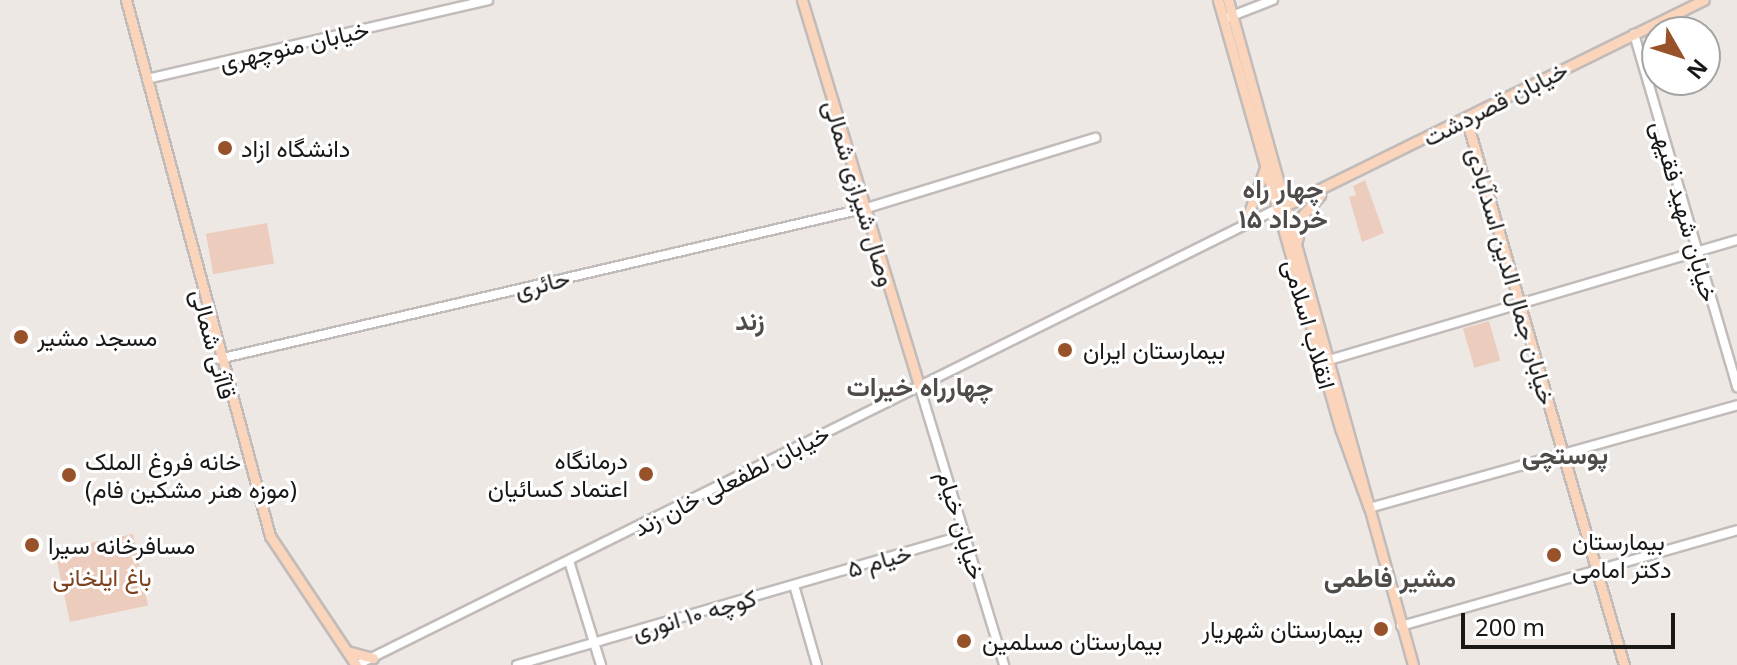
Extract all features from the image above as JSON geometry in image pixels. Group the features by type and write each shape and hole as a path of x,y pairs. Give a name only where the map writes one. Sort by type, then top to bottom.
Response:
{"main road":[{"name":"قاآنی شمالی","path":"126,0 218,360 270,536 356,665"},
{"name":"وصال شیرازی شمالی","path":"802,0 919,385"},
{"name":"انقلاب اسلامی","path":"1218,0 1228,18 1361,498 1369,508"},
{"name":"انقلاب اسلامی","path":"1228,0 1228,18 1266,165 1297,248 1413,665"},
{"name":"خیابان قصردشت","path":"1281,207 1704,0"},
{"name":"خیابان جمال الدین اسدآبادی","path":"1466,118 1624,665"},
{"path":"1246,221 1266,165"},
{"path":"1297,248 1302,216 1333,184"},
{"path":"347,651 373,658"}],"street":[{"name":"خیابان منوچهری","path":"147,79 488,0"},
{"path":"1228,18 1273,0"},
{"name":"خیابان شهید فقیهی","path":"1634,34 1737,387"},
{"name":"حائری","path":"218,360 867,208 1095,138"},
{"name":"خیابان لطفعلی خان زند","path":"356,665 1246,221 1281,207"},
{"path":"1329,360 1737,240"},
{"name":"خیابان خیام","path":"919,385 1004,665"},
{"path":"1369,508 1737,405"},
{"path":"1401,626 1737,530"},
{"name":"۵ خیام","path":"794,585 965,535"},
{"path":"569,561 601,665"},
{"path":"794,585 817,665"},
{"name":"کوچه ۱۰ انوری","path":"517,665 794,585"}],"green space":[{"path":"1365,180 1384,233 1362,242 1349,197 1356,195 1353,186"},
{"path":"267,223 274,263 213,274 206,234"},
{"path":"1489,321 1500,360 1474,368 1463,328"},
{"name":"باغ ایلخانی","path":"133,534 148,605 70,622 55,551"}],"place":[{"name":"دانشگاه ازاد","path":"225,148"},
{"name":"مسجد مشیر","path":"21,337"},
{"name":"بیمارستان ایران","path":"1065,350"},
{"name":"درمانگاه اعتماد کسائیان","path":"646,474"},
{"name":"خانه فروغ الملک (موزه هنر مشکین فام)","path":"69,475"},
{"name":"مسافرخانه سیرا","path":"32,545"},
{"name":"بیمارستان دکتر امامی","path":"1554,555"},
{"name":"بیمارستان شهریار","path":"1381,629"},
{"name":"بیمارستان مسلمین","path":"964,641"}],"district":[{"name":"چهار راه ۱۵ خرداد","path":"1283,204"},
{"name":"زند","path":"750,321"},
{"name":"چهارراه خیرات","path":"920,387"},
{"name":"پوستچی","path":"1565,455"},
{"name":"مشیر فاطمی","path":"1390,578"}]}
